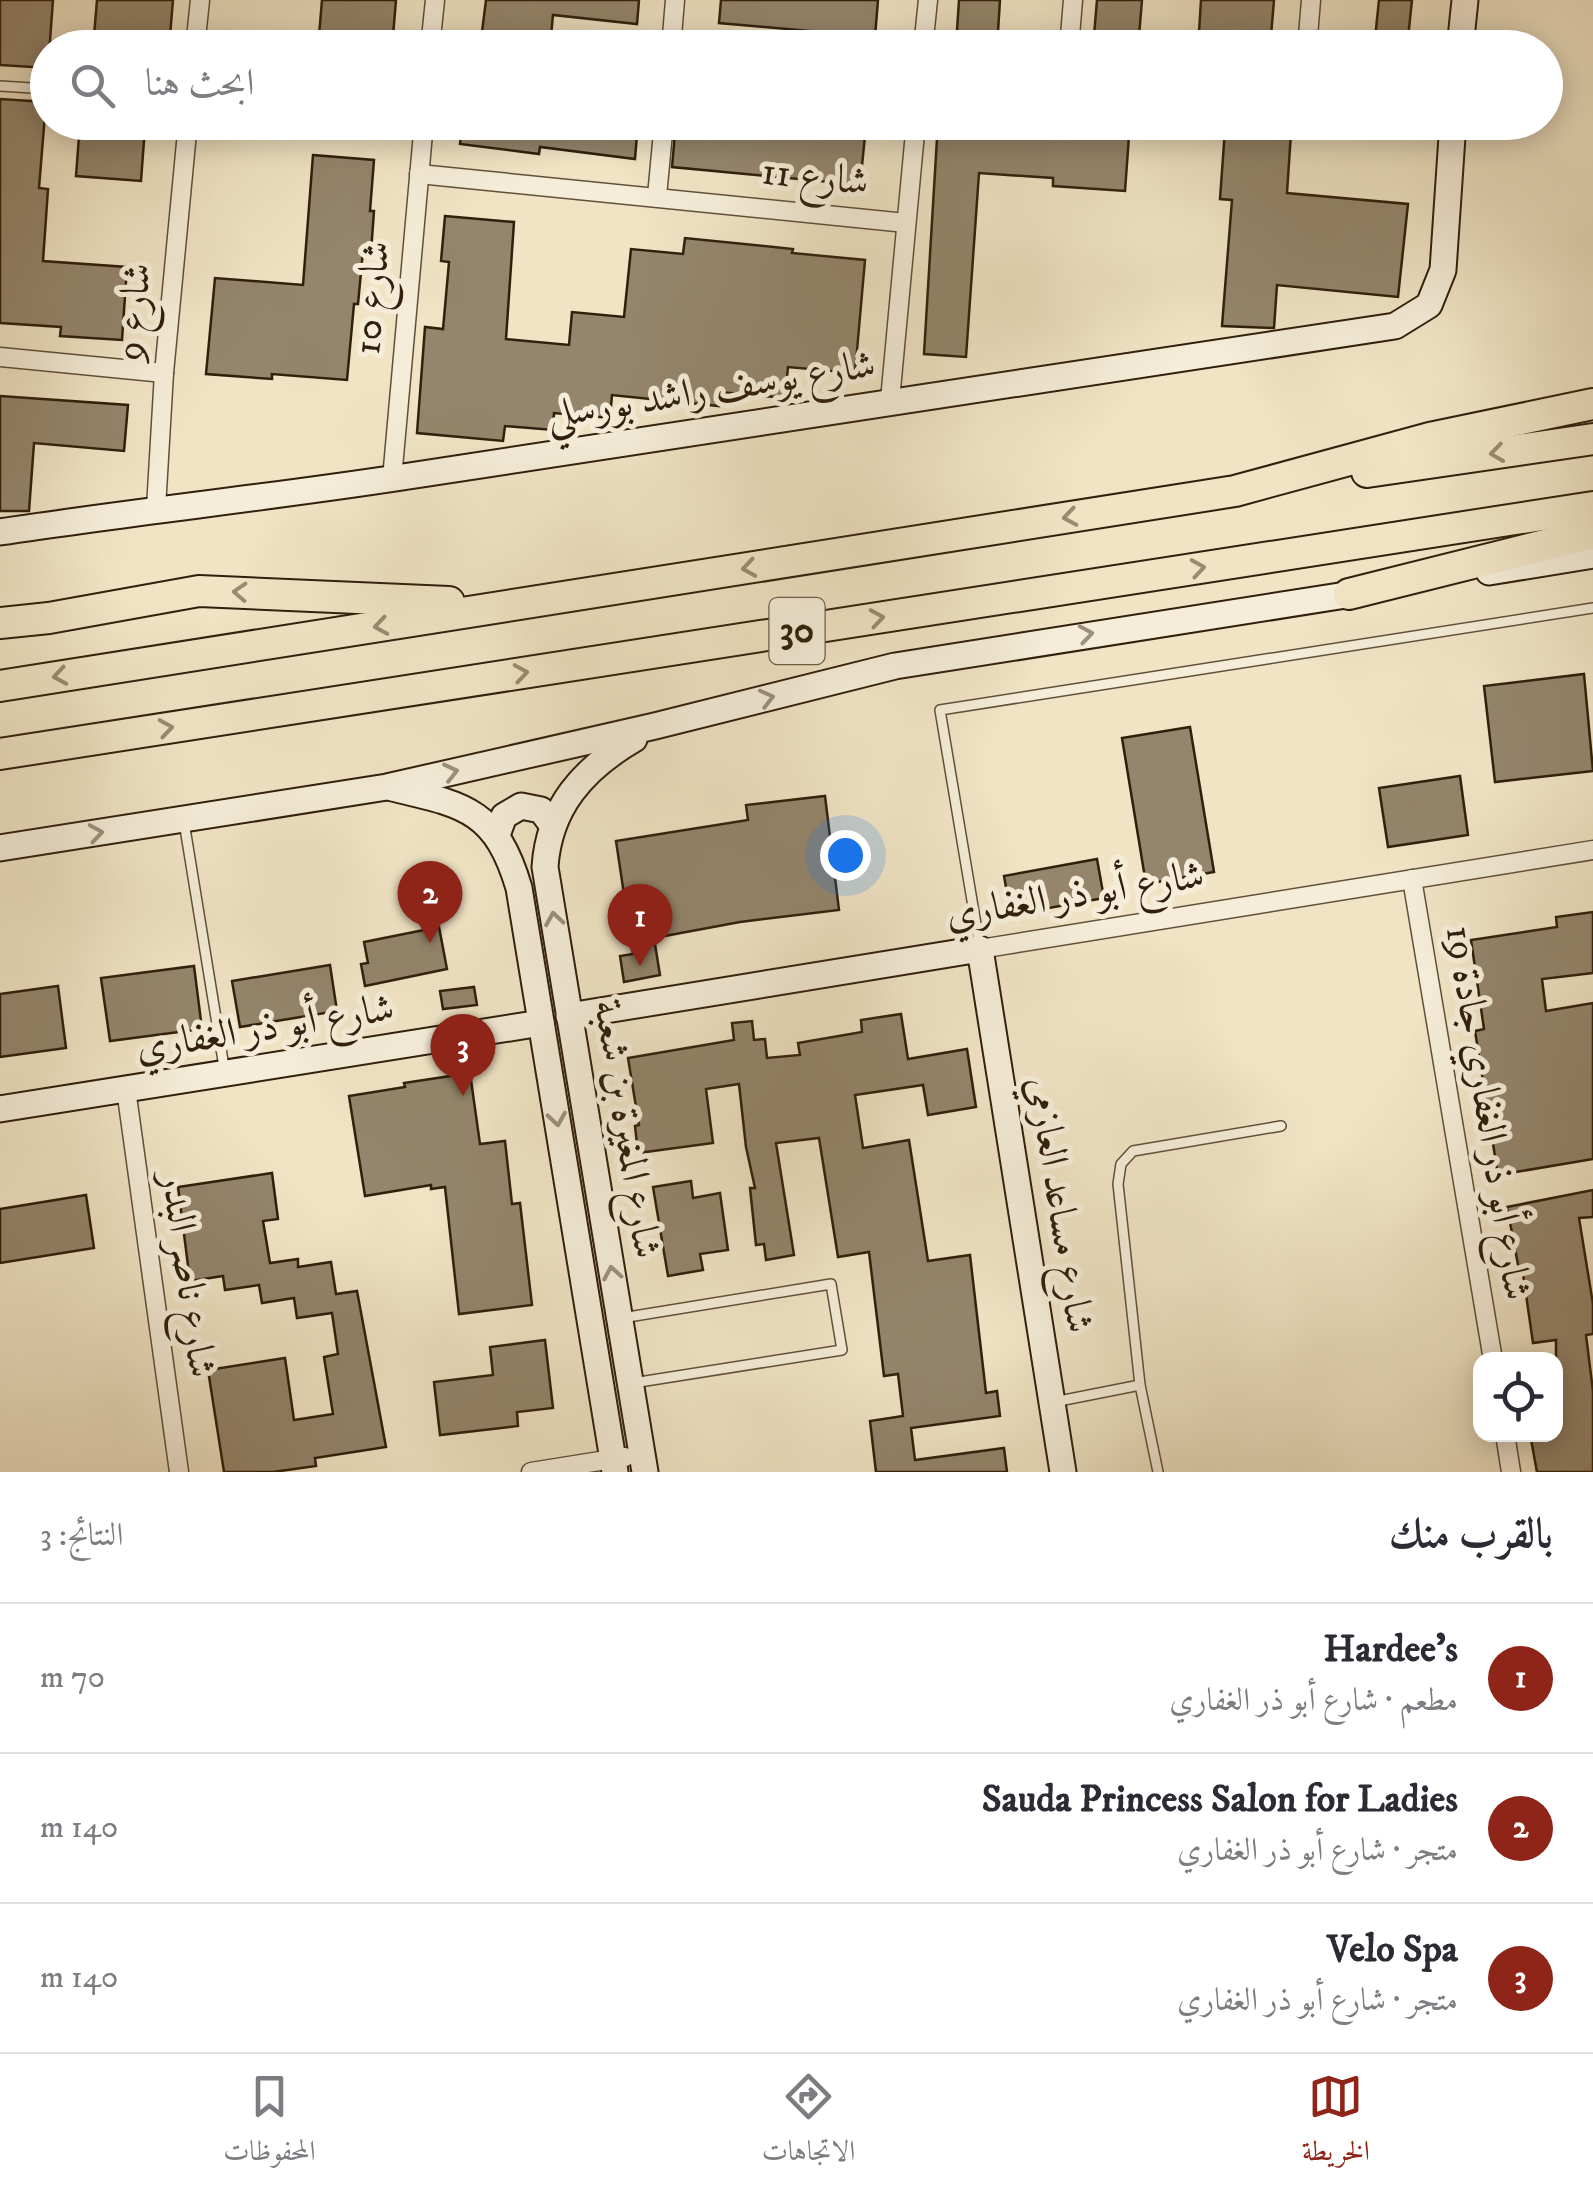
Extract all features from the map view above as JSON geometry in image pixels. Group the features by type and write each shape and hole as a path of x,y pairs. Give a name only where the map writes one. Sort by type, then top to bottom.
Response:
{"highway":[{"path":"1235,491 1430,438 1593,404"},
{"name":"30","path":"0,686 1235,491 1593,439"},
{"name":"30","path":"0,754 1593,507"},
{"path":"1349,594 1593,533"},
{"path":"0,623 49,618 199,590 512,605"},
{"path":"0,609 49,618"}],"main road":[{"path":"1462,30 1464,0"},
{"name":"شارع يوسف راشد بورسلي","path":"0,532 392,479 1395,326 1429,305 1444,270 1452,140"},
{"path":"0,848 388,787 895,666 1593,555"},
{"name":"شارع المغيرة بن شعبة","path":"643,1463 545,867 547,844 565,800 604,757 655,726"},
{"path":"388,787 464,808 497,835 504,816 521,806 540,810 553,826"},
{"name":"شارع المغيرة بن شعبة","path":"497,835 519,888 614,1466"},
{"name":"شارع أبو ذر الغفاري","path":"569,1016 980,949"},
{"name":"شارع مساعد العازمي","path":"980,949 1063,1472"},
{"name":"شارع أبو ذر الغفاري","path":"0,1109 541,1022"}],"street":[{"path":"197,30 200,0"},
{"path":"432,30 435,0"},
{"path":"672,30 675,0"},
{"path":"925,30 928,0"},
{"path":"1070,30 1073,0"},
{"path":"1308,30 1311,0"},
{"name":"شارع 9","path":"156,508 164,373 186,140"},
{"name":"شارع 10","path":"392,479 423,140"},
{"path":"656,196 662,140"},
{"path":"890,400 914,140"},
{"name":"شارع 11","path":"420,174 906,222"},
{"path":"0,357 164,373"},
{"name":"شارع أبو ذر الغفاري","path":"980,949 1593,850"},
{"name":"شارع أبو ذر الغفاري جادة 19","path":"1412,879 1491,1352"},
{"name":"شارع ناصر البدر","path":"126,1088 179,1472"},
{"path":"1506,1442 1511,1472"},
{"path":"531,1472 643,1463"}],"lane":[{"path":"0,86 30,88"},
{"path":"980,949 940,710 1593,608"},
{"path":"183,819 225,1073"},
{"path":"1158,1472 1140,1386 1118,1184 1122,1164 1133,1151 1281,1126"},
{"path":"620,1318 832,1284 842,1350 630,1384"},
{"path":"1052,1402 1140,1386"}],"building":[{"path":"0,0 53,0 51,30 30,30 30,67 0,65"},
{"path":"97,0 173,0 170,30 94,30"},
{"path":"322,0 396,0 394,30 320,30"},
{"path":"486,0 639,0 637,24 553,15 552,30 482,30"},
{"path":"721,0 878,0 876,30 797,30 719,23"},
{"path":"959,0 1000,0 998,30 957,30"},
{"path":"1097,0 1142,0 1140,30 1094,30"},
{"path":"1201,0 1274,0 1272,30 1199,30"},
{"path":"1379,0 1412,0 1409,30 1376,30"},
{"path":"0,99 30,101 30,140 43,140 39,188 48,189 43,261 127,267 122,340 60,336 61,327 0,323"},
{"path":"79,140 144,140 141,181 76,176"},
{"path":"460,140 637,140 635,159 540,147 539,154 460,144"},
{"path":"674,140 865,140 860,185 672,167"},
{"path":"937,140 1129,140 1125,191 1053,186 1053,178 979,173 966,357 924,354"},
{"path":"1224,140 1291,140 1287,193 1408,204 1398,297 1277,285 1274,328 1222,326 1232,200 1220,199"},
{"path":"313,155 374,160 371,252 363,251 347,380 206,374 215,278 303,285"},
{"path":"445,216 514,222 506,339 569,345 572,312 624,317 631,249 683,254 685,238 865,260 855,373 788,367 785,398 720,392 719,406 612,395 610,418 554,413 553,430 505,426 503,441 417,433 425,327 443,329 449,262 441,261"},
{"path":"0,396 128,405 124,451 34,443 29,511 0,511"},
{"path":"1584,674 1593,771 1495,782 1484,686"},
{"path":"1190,727 1214,872 1146,884 1122,738"},
{"path":"1460,776 1468,835 1388,847 1379,788"},
{"path":"825,796 839,910 654,938 660,975 624,982 620,956 633,954 616,841 748,820 746,805"},
{"path":"1097,859 1104,898 1011,915 1004,876"},
{"path":"1593,912 1593,973 1542,979 1546,1011 1593,1003 1593,1159 1498,1175 1475,1031 1484,1029 1471,940 1557,927 1556,917"},
{"path":"439,927 447,969 365,986 361,964 368,963 364,942"},
{"path":"330,965 337,1011 240,1027 232,981"},
{"path":"194,966 202,1029 110,1041 101,978"},
{"path":"58,986 66,1048 0,1057 0,994"},
{"path":"474,987 477,1005 443,1009 440,991"},
{"path":"901,1014 908,1059 967,1049 976,1107 928,1115 923,1085 855,1095 863,1148 909,1140 928,1261 970,1255 986,1393 997,1391 1000,1416 911,1428 915,1460 1004,1448 1007,1472 876,1472 870,1421 903,1416 898,1374 884,1376 869,1252 838,1257 819,1138 776,1143 794,1255 766,1260 764,1244 756,1245 750,1188 755,1188 739,1084 706,1089 713,1143 638,1153 635,1126 639,1125 628,1058 734,1040 732,1023 752,1021 754,1040 765,1039 767,1058 800,1055 798,1043 862,1032 861,1020"},
{"path":"470,1073 480,1144 505,1141 512,1204 520,1203 532,1305 459,1314 445,1187 431,1189 431,1185 365,1196 349,1096"},
{"path":"272,1173 278,1219 263,1221 270,1263 298,1259 298,1267 331,1262 336,1294 357,1291 386,1447 315,1458 316,1466 273,1472 224,1472 208,1370 285,1358 294,1420 333,1414 324,1357 338,1354 332,1313 297,1318 294,1298 262,1303 259,1285 225,1290 223,1276 190,1281 178,1187"},
{"path":"691,1181 693,1198 720,1193 728,1250 700,1254 703,1270 668,1276 653,1187"},
{"path":"1593,1190 1593,1217 1579,1218 1593,1304 1593,1334 1586,1335 1593,1391 1593,1472 1537,1472 1531,1442 1563,1442 1563,1352 1556,1352 1556,1340 1533,1343 1523,1274 1520,1275 1507,1207"},
{"path":"86,1195 94,1248 0,1263 0,1209"},
{"path":"545,1340 553,1408 517,1412 518,1426 440,1435 434,1382 493,1375 490,1347"}],"place":[{"name":"Sauda Princess Salon for Ladies","path":"430,943"},
{"name":"Hardee's","path":"640,966"},
{"name":"Velo Spa","path":"463,1096"}]}
